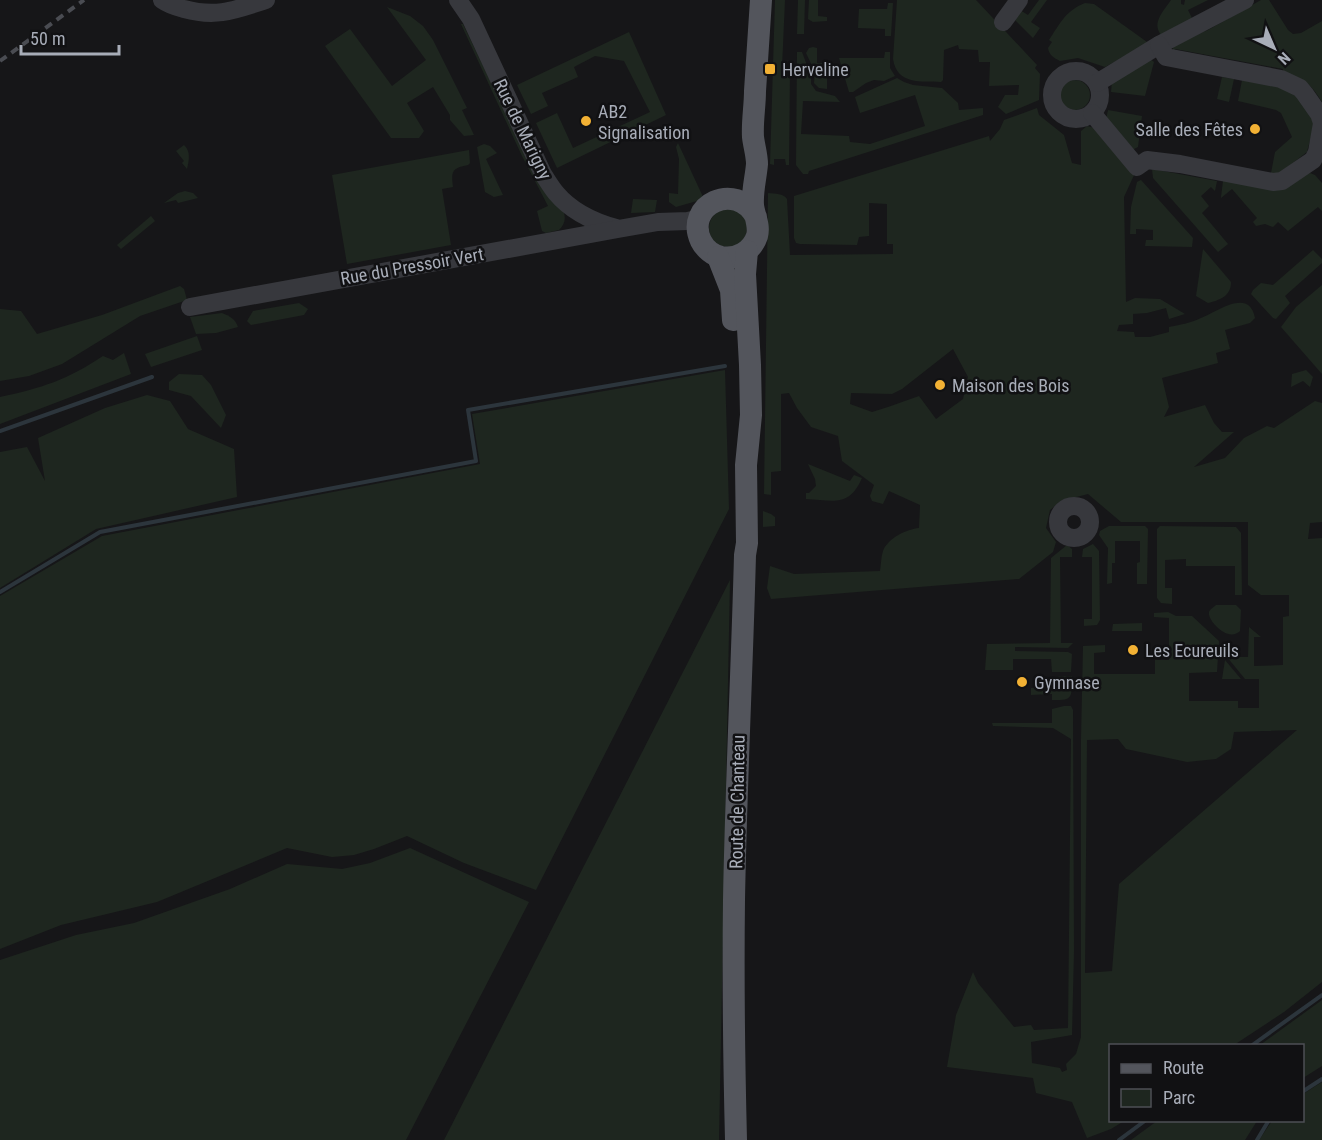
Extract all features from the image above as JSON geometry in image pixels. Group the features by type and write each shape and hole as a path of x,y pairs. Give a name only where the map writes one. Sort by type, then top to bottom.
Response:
{"main road":[{"name":"Route de Chanteau","path":"736,1140 734,899 739,709 747,543 746,465 730,290 710,250 698,232 700,218 706,207 723,198 737,186 742,178 753,135 761,0"},
{"name":"Route de Chanteau","path":"746,465 751,415 745,274 747,251 753,244 758,225 753,203 757,162 753,135"},
{"path":"723,198 741,201 756,217"},
{"path":"710,250 728,258 747,251"}],"street":[{"path":"162,0 179,7 209,14 231,11 266,0"},
{"name":"Rue de Marigny","path":"458,0 471,19 543,174 556,193 570,207 602,224 626,228"},
{"path":"1003,22 1019,0"},
{"path":"1097,83 1160,45 1245,0"},
{"path":"1092,113 1137,167 1147,160 1273,182 1282,181 1313,160 1317,152 1322,123 1315,107 1300,88 1281,80 1166,57 1160,45"},
{"path":"1073,71 1080,71 1097,83 1100,99 1097,107 1081,119 1062,115 1053,104 1053,90 1060,77 1073,71"},
{"name":"Rue du Pressoir Vert","path":"190,307 658,222 688,221 700,218"},
{"name":"Rue du Pressoir Vert","path":"626,228 667,229 688,234 710,250"}],"green space":[{"path":"775,0 785,0 782,68 790,69 789,165 786,165 785,159 774,159 774,165 770,164"},
{"path":"798,0 805,0 804,34 797,34"},
{"path":"809,0 818,0 818,16 827,17 827,21 813,22 808,19"},
{"path":"897,0 976,0 1037,65 1035,68 1040,74 1039,100 1006,114 998,107 1005,95 1018,95 1019,85 989,86 990,62 979,62 978,50 959,49 958,45 944,50 943,80 941,82 911,80 899,73 893,59"},
{"path":"1039,0 1047,0 1031,22 1040,28 1033,38 1014,19 1020,10 1028,15"},
{"path":"1171,0 1181,0 1181,4 1184,5 1185,0 1208,0 1188,10 1194,22 1163,37 1159,32 1159,18"},
{"path":"1261,0 1269,0 1293,34 1301,33 1322,21 1322,102 1306,83 1282,76 1283,69 1175,49 1172,54 1174,43 1208,30"},
{"path":"888,3 893,3 891,36 885,36 885,29 858,28 859,9 887,9"},
{"path":"1085,3 1094,4 1147,42 1147,45 1105,67 1078,58 1060,61 1054,57 1048,48 1052,42 1049,40 1068,14"},
{"path":"387,7 410,16 423,26 433,40 467,108 462,110 474,135 464,136 450,120 450,115 433,87 407,103 424,131 419,138 391,138 325,46 350,29 392,86 426,60"},
{"path":"461,24 540,185 564,213 564,222 559,230 546,233 542,231 537,211 548,206 522,156"},
{"path":"629,32 666,115 557,168 536,123 557,113 573,148 650,112 624,61 595,56 574,67 578,77 542,93 548,106 531,114 517,85"},
{"path":"809,48 817,48 817,63 827,63 827,89 819,88 814,83 815,72 806,53"},
{"path":"797,52 802,52 811,76 811,84 816,91 835,96 840,102 803,101 801,134 849,136 850,142 870,144 925,126 915,95 860,113 855,97 897,78 913,85 942,88 958,103 959,110 983,108 983,115 803,174 796,165"},
{"path":"885,52 890,52 890,68 895,76 884,81 874,80 849,92 839,58 884,58"},
{"path":"1150,59 1154,62 1145,96 1111,92 1112,81"},
{"path":"1222,77 1234,79 1229,102 1217,99"},
{"path":"1075,80 1086,84 1090,95 1086,106 1075,110 1064,106 1060,95 1064,84"},
{"path":"1242,80 1287,88 1310,114 1313,123 1307,152 1280,173 1271,173 1275,152 1292,137 1281,113 1238,101"},
{"path":"1037,108 1039,115 1064,135 1072,163 1081,165 1081,131 1087,126 1095,128 1135,173 1124,197 1126,302 1135,298 1160,299 1185,314 1169,319 1166,308 1133,314 1133,324 1119,325 1117,331 1134,332 1135,337 1150,337 1169,332 1169,327 1193,321 1232,304 1246,304 1252,309 1255,318 1250,323 1225,330 1230,349 1216,353 1218,363 1162,378 1169,407 1164,417 1205,405 1214,423 1222,432 1234,432 1194,467 1225,458 1244,438 1267,426 1274,428 1315,401 1322,403 1322,522 1310,523 1308,539 1322,538 1322,982 1284,1012 1236,1044 1109,1044 1109,1122 1122,1122 1087,1138 1072,1102 1036,1093 1033,1078 947,1067 956,1015 973,972 978,983 1014,1027 1031,1025 1034,1030 1068,1028 1071,739 1053,728 993,726 992,723 1052,723 1052,709 1071,706 1073,710 1072,1035 1031,1042 1032,1063 1060,1068 1062,1072 1067,1070 1066,1064 1076,1054 1081,1037 1083,646 1105,645 1105,652 1094,653 1094,674 1155,674 1155,660 1169,660 1169,618 1154,617 1154,613 1168,612 1176,616 1192,616 1219,641 1217,672 1189,673 1189,701 1238,701 1238,708 1259,708 1259,679 1245,679 1227,657 1248,657 1249,627 1261,637 1254,637 1254,666 1283,665 1283,617 1289,616 1289,595 1261,595 1248,585 1248,522 1121,522 1088,494 1061,501 1050,510 1046,528 1056,542 1053,552 1019,579 771,599 767,588 770,566 794,574 880,571 885,546 904,532 919,528 920,505 889,491 883,504 872,501 870,496 874,485 842,461 838,436 811,427 789,393 781,394 781,471 771,472 771,495 764,494 768,193 781,195 787,199 790,255 893,254 893,244 887,244 887,204 869,203 869,236 859,237 857,245 800,244 796,243 794,238 794,196 989,136 990,141 1004,120","holes":["953,349 968,377 963,399 936,419 919,396 872,412 850,404 851,393 892,394 902,389","1297,730 1119,884 1112,971 1085,973 1087,740 1118,739 1126,749 1187,762 1216,759 1231,749 1234,732"]},
{"path":"1108,110 1142,116 1138,147 1132,150 1106,120"},
{"path":"678,143 704,199 676,207 669,202 669,193 678,194 679,159 676,147"},
{"path":"484,144 497,153 486,159 503,195 494,197 485,192 477,147"},
{"path":"184,145 189,153 187,169 176,151"},
{"path":"469,150 470,163 454,171 453,187 442,189 451,245 347,264 332,175"},
{"path":"1152,169 1217,181 1215,191 1211,187 1201,196 1209,206 1202,213 1228,244 1218,252 1153,178"},
{"path":"1310,173 1322,183 1322,211 1318,207 1288,231 1278,222 1273,227 1265,224 1256,226 1253,222 1257,218 1232,189 1221,198 1223,181"},
{"path":"1141,180 1193,238 1192,247 1145,246 1146,240 1153,240 1153,230 1136,229 1136,234 1130,234 1131,207 1137,182"},
{"path":"185,191 193,193 198,198 178,203 176,200 164,203 178,193"},
{"path":"633,199 657,200 655,212 631,213"},
{"path":"728,209 742,214 747,228 742,242 728,247 714,242 709,228 714,214"},
{"path":"151,216 155,221 121,249 117,245"},
{"path":"1203,249 1231,282 1227,294 1221,299 1208,303 1196,296"},
{"path":"1313,250 1322,259 1322,263 1285,296 1290,303 1276,319 1273,318 1251,294 1253,290 1261,283 1273,285"},
{"path":"1322,285 1322,374 1281,327 1296,307"},
{"path":"180,286 184,289 187,300 140,316 62,364 29,376 0,381 0,309 21,311 37,334 102,315"},
{"path":"299,303 308,309 304,315 251,325 247,321 253,311"},
{"path":"222,313 232,318 238,327 216,333 196,334 190,317"},
{"path":"197,336 202,350 151,367 145,354"},
{"path":"124,353 131,374 0,424 0,397 54,382 103,356 113,360"},
{"path":"725,370 729,509 536,890 464,863 407,836 354,855 332,857 287,848 157,902 61,925 0,949 0,596 102,536 480,464 472,414"},
{"path":"1306,370 1313,377 1310,387 1303,381 1291,387 1292,374"},
{"path":"179,374 202,375 211,385 226,415 221,428 191,396 169,390 169,382"},
{"path":"147,395 170,401 188,429 234,449 237,497 96,529 0,588 0,452 27,447 45,481 38,438 105,408"},
{"path":"808,464 850,481 854,475 862,478 857,488 846,498 832,501 806,499 806,493 816,486"},
{"path":"763,511 775,517 775,526 763,527"},
{"path":"1109,526 1145,526 1148,529 1147,584 1137,584 1140,541 1115,541 1112,583 1107,584 1108,548 1099,535 1100,531"},
{"path":"1160,526 1236,527 1241,533 1242,595 1235,595 1235,566 1186,566 1186,559 1165,560 1165,588 1172,588 1172,604 1161,603 1157,598 1157,529"},
{"path":"1093,544 1099,551 1100,620 1097,625 1084,626 1084,619 1092,619 1092,557 1082,557 1083,549"},
{"path":"1067,545 1072,549 1072,557 1060,557 1061,643 1073,643 1068,648 1015,647 1015,651 1068,652 1072,654 1071,672 1052,672 1051,659 1013,659 1013,670 985,670 987,644 1050,643 1051,558"},
{"path":"730,580 719,1140 444,1140"},
{"path":"1216,605 1236,605 1241,610 1240,631 1230,634 1215,625 1209,612"},
{"path":"1142,623 1142,631 1112,631 1113,624"},
{"path":"1225,660 1241,679 1222,679"},
{"path":"1072,676 1071,693 1068,698 1052,700 1052,694 1031,695 1031,688 1052,688 1052,677"},
{"path":"410,848 529,902 406,1140 0,1140 0,960 76,935 134,923 230,889 287,864 342,869 370,863"},
{"path":"1322,1000 1322,1066 1304,1077 1304,1044 1261,1044"},
{"path":"1322,1082 1322,1140 1259,1140 1271,1122 1304,1122 1304,1093"},
{"path":"1156,1122 1256,1122 1245,1140 1131,1140"}],"waterway":[{"path":"0,592 100,532 476,461 468,410 725,366"},
{"path":"0,431 152,377"},
{"path":"1254,1044 1322,995"},
{"path":"1304,1091 1322,1079"},
{"path":"1119,1140 1143,1122"},
{"path":"1257,1140 1268,1122"}],"railway":[{"path":"0,61 84,0"}],"place":[{"name":"Herveline","path":"770,69"},
{"name":"AB2 Signalisation","path":"586,121"},
{"name":"Salle des Fêtes","path":"1255,129"},
{"name":"Maison des Bois","path":"940,385"},
{"name":"Les Ecureuils","path":"1133,650"},
{"name":"Gymnase","path":"1022,682"}]}
